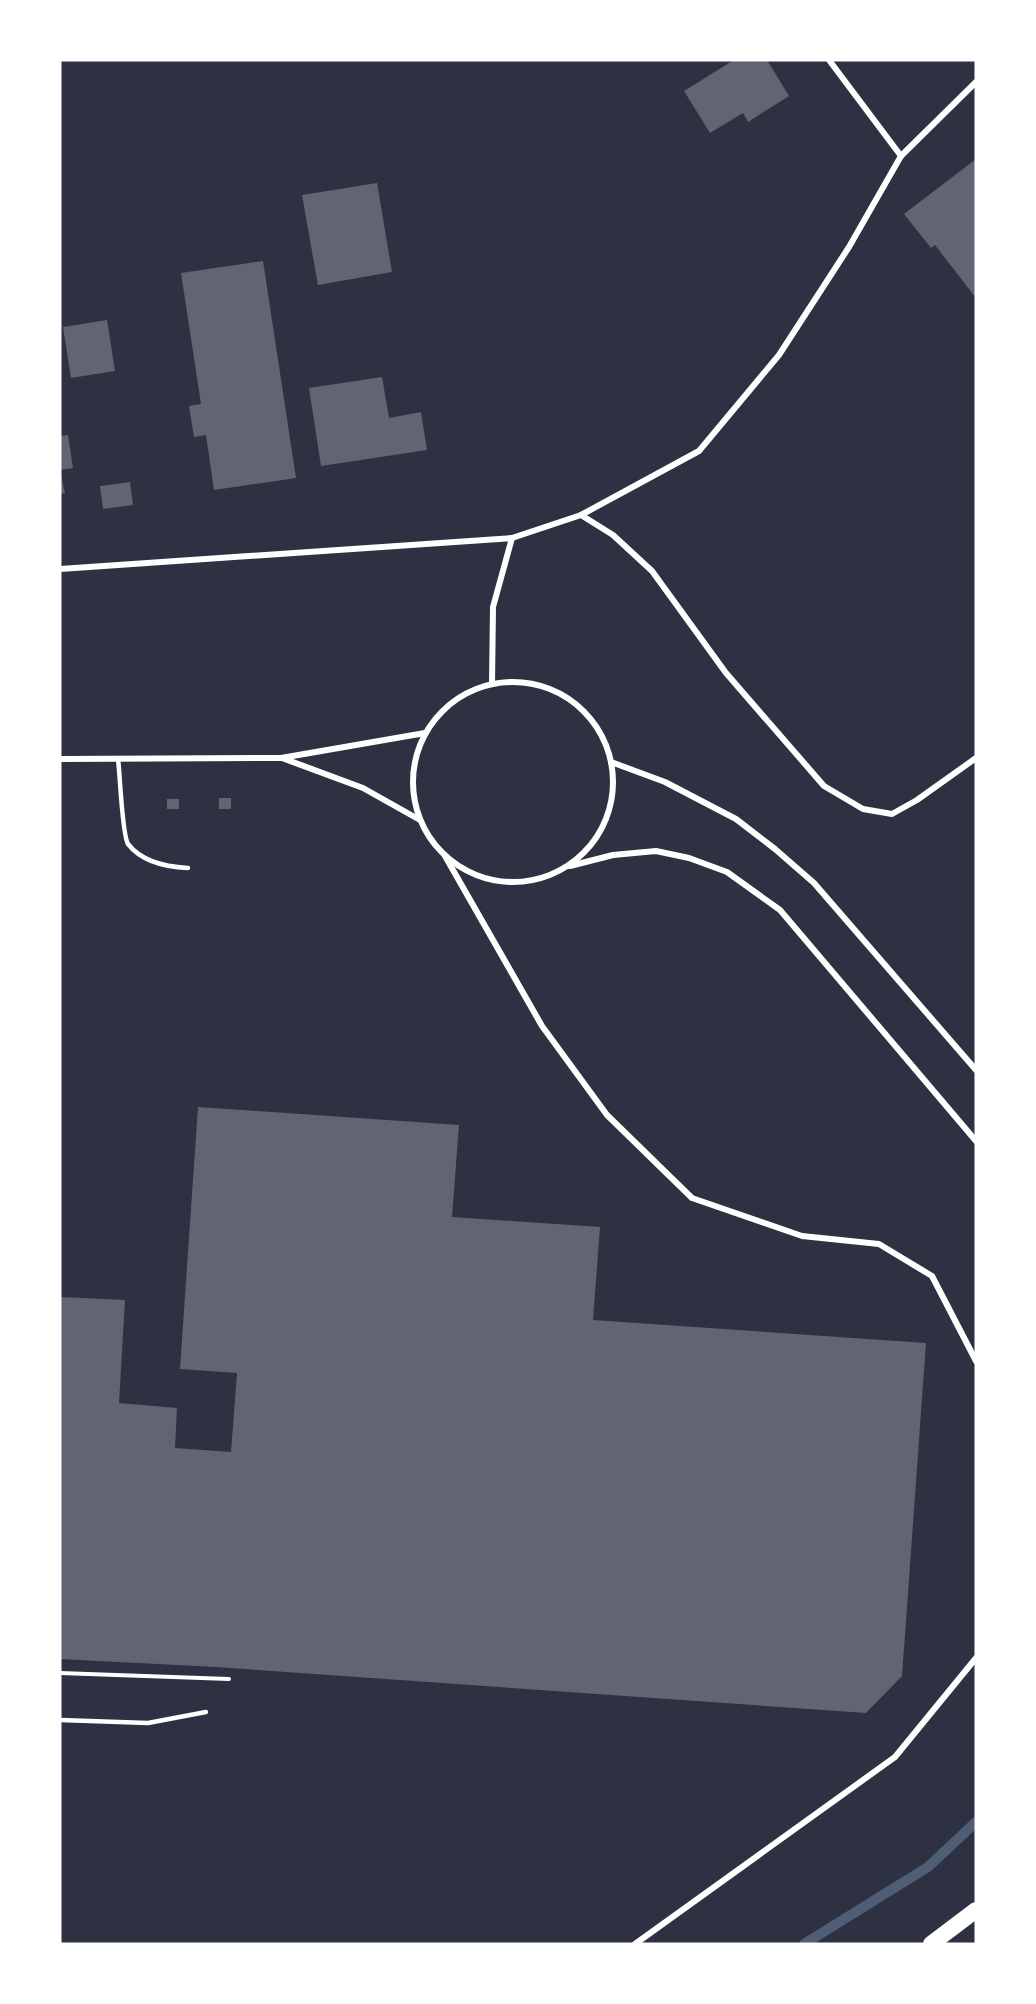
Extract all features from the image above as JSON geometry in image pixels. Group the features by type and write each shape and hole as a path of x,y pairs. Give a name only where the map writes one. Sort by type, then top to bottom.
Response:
{"highway":[{"path":"931,1944 976,1910"}],"street":[{"path":"829,60 901,156"},
{"path":"60,569 512,538 581,515 699,451 779,355 849,247 901,156 976,82"},
{"path":"581,515 613,535 652,571 726,673 824,786 863,809 892,814 976,758"},
{"path":"492,684 493,607 512,538"},
{"path":"567,867 589,847 605,822 612,792 611,762 600,733 580,708 554,691 523,682 492,684 465,693 442,710 425,733 415,761 413,791 420,820 430,839 444,856 542,1026 607,1114 692,1198 802,1236 879,1244 932,1276 976,1361"},
{"path":"60,759 281,758 425,733"},
{"path":"281,758 363,788 420,820"},
{"path":"611,762 665,782 736,819 775,849 814,883 976,1070"},
{"path":"444,856 468,872 496,881 524,882 553,874 567,867 614,855 656,851 689,858 727,872 780,910 976,1141"},
{"path":"635,1944 895,1757 976,1658"}],"lane":[{"path":"118,759 126,842 142,857 168,867 188,868"},
{"path":"60,1720 148,1723 206,1712"}],"path":[{"path":"60,1673 228,1679"}],"building":[{"path":"734,60 767,60 789,96 748,122 743,113 710,133 684,91"},
{"path":"976,159 976,298 935,245 931,248 904,214"},
{"path":"377,183 392,272 318,285 302,195"},
{"path":"263,261 296,478 214,490 206,435 194,437 189,406 201,404 181,273"},
{"path":"107,320 115,371 71,378 63,327"},
{"path":"382,377 389,418 421,412 427,450 321,466 309,388"},
{"path":"68,435 73,468 60,470 60,436"},
{"path":"60,471 65,493 60,494"},
{"path":"130,482 133,505 103,509 100,486"},
{"path":"219,798 231,798 231,809 219,809"},
{"path":"167,799 179,799 179,809 167,809"},
{"path":"198,1107 459,1125 452,1217 600,1227 593,1320 926,1343 902,1676 866,1713 216,1667 60,1659 60,1297 125,1300 119,1403 177,1408 175,1448 231,1452 237,1373 180,1369"}],"waterway":[{"path":"804,1944 928,1867 976,1822"}]}
